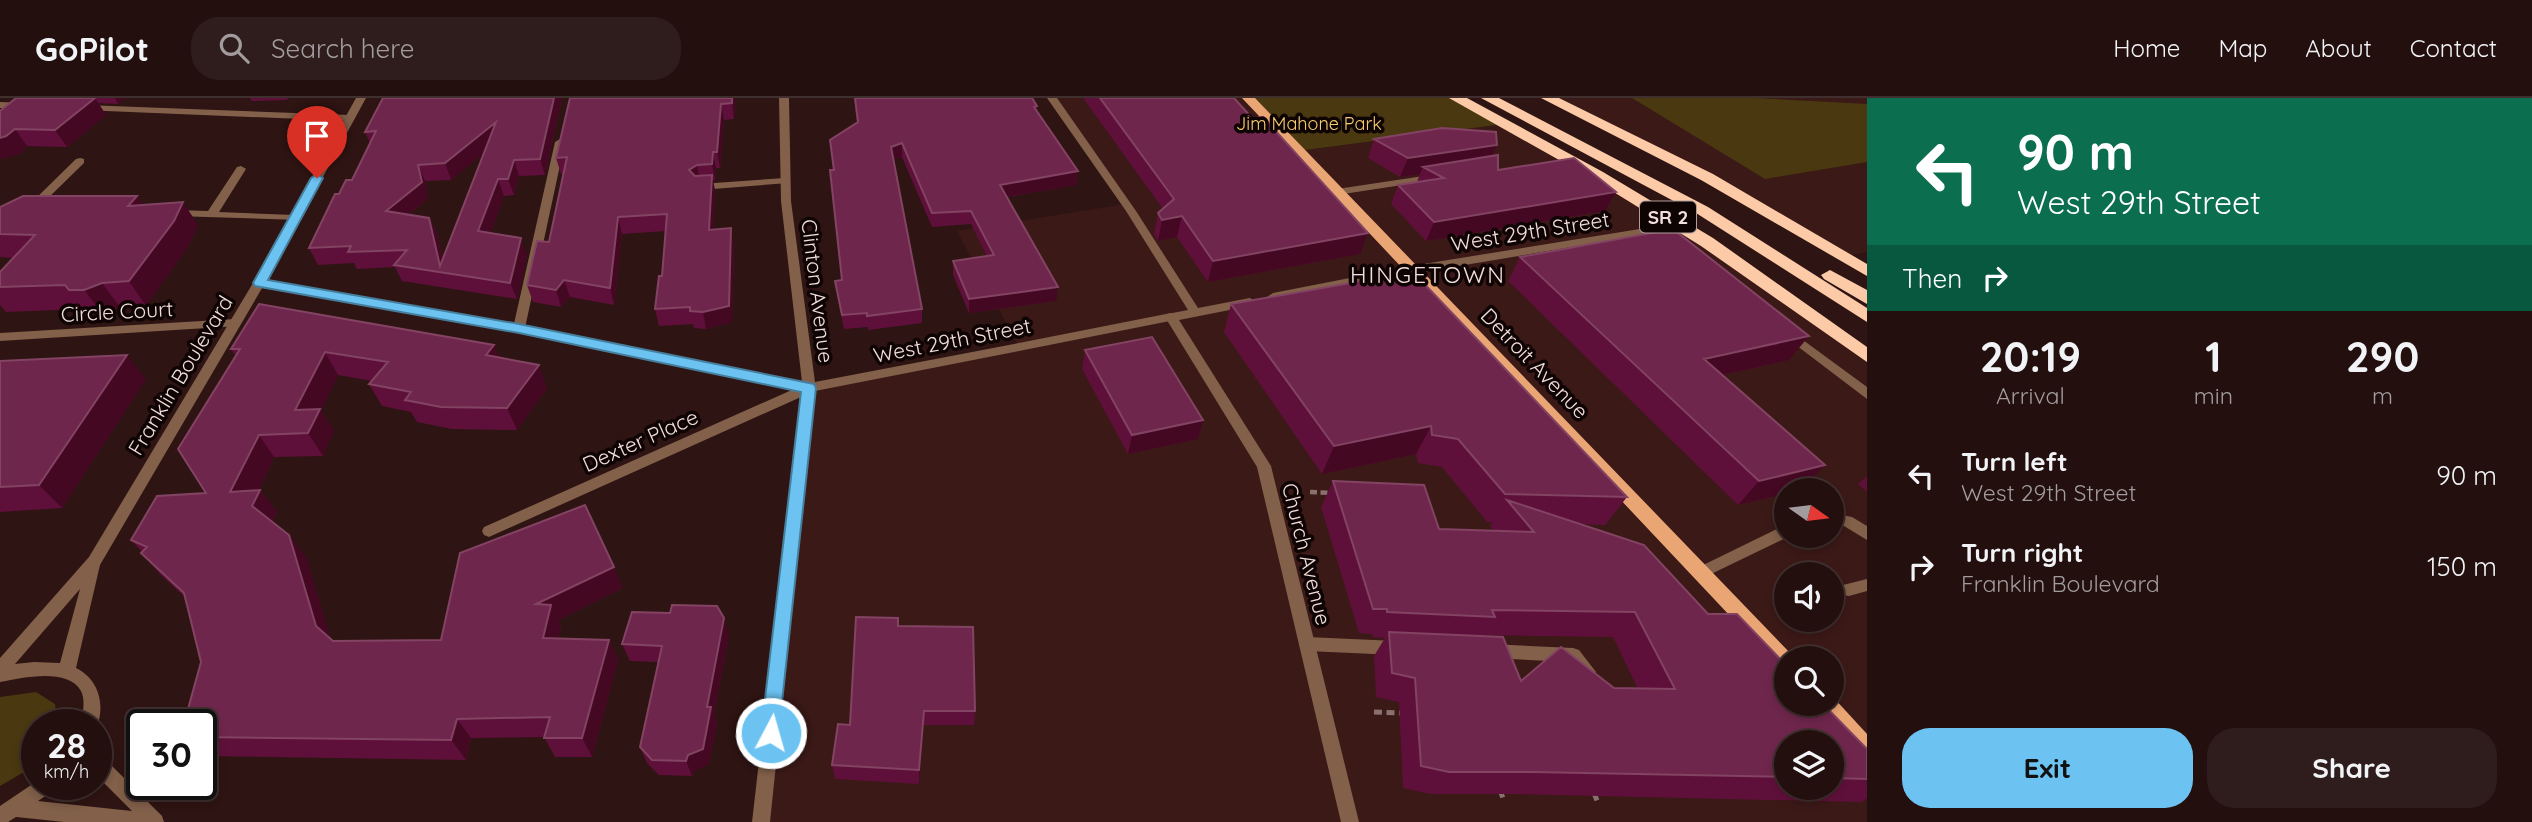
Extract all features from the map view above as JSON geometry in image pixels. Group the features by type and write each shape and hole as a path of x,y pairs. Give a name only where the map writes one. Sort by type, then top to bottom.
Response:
{"highway":[{"name":"SR 2","path":"1456,98 1697,235 1867,356"},
{"path":"1488,98 1592,150 1702,210 1867,316"},
{"path":"1510,98 1698,195 1867,298"},
{"name":"SR 2","path":"1548,98 1707,177 1867,271"}],"main road":[{"name":"Detroit Avenue","path":"1248,98 1774,649"},
{"path":"1836,716 1867,749"}],"street":[{"name":"Franklin Boulevard","path":"0,672 94,561 260,283 361,98"},
{"name":"Clinton Avenue","path":"761,822 809,388 785,181 784,98"},
{"path":"1052,98 1131,211 1195,312"},
{"path":"0,105 40,106"},
{"path":"67,107 350,118"},
{"path":"519,328 564,124"},
{"path":"47,206 34,206 80,161"},
{"path":"211,215 241,169"},
{"path":"1337,192 1446,175"},
{"path":"700,187 785,181"},
{"path":"156,212 295,218"},
{"name":"West 29th Street","path":"260,283 519,328 809,388 1412,270 1653,230 1685,254"},
{"name":"Church Avenue","path":"1171,317 1264,466 1350,822"},
{"name":"Circle Court","path":"0,337 235,323"},
{"path":"1781,328 1867,394"},
{"name":"Dexter Place","path":"489,531 809,388"},
{"path":"1844,521 1867,534"},
{"path":"1702,572 1774,536"},
{"name":"Franklin Boulevard","path":"67,670 94,561"},
{"path":"1849,590 1867,585"},
{"path":"1307,644 1409,648"},
{"path":"1477,651 1573,654 1597,681"},
{"path":"0,672 27,667 67,670 77,675 90,689 93,709"},
{"path":"112,778 155,822"},
{"path":"8,813 26,800"},
{"path":"8,813 149,822"}],"path":[{"path":"1310,492 1342,494"},
{"path":"1374,712 1411,714"},
{"path":"1495,777 1504,801"},
{"path":"1588,780 1598,803"}],"shaded area":[{"path":"1052,98 1248,98 1299,151 1504,124 1597,175 1867,356 1867,822 761,822 809,388 1017,343 957,231 1126,204"},
{"path":"1548,98 1867,98 1867,252 1843,257 1748,199"}],"green space":[{"name":"Jim Mahone Park","path":"1248,98 1456,98 1504,124 1298,151"},
{"path":"1632,98 1756,98 1867,104 1867,162 1765,179"},
{"path":"36,692 55,704 56,709 21,709 21,774 0,786 0,697"}],"building":[{"path":"16,98 95,98 55,130 15,129 0,138 0,111"},
{"path":"383,98 554,98 540,159 514,160 508,179 498,179 478,231 521,238 510,283 394,265 407,250 348,252 351,246 309,248 335,194 339,194 346,180 352,180 376,131 365,132","holes":["496,122 440,266 429,218 386,211 422,182 418,165 445,163"]},
{"path":"570,98 732,98 732,103 721,104 717,152 713,152 712,164 697,165 689,170 695,176 712,175 709,230 731,228 729,306 703,312 690,311 690,307 655,309 659,276 662,276 667,214 618,217 610,288 564,280 556,290 527,285 537,241 549,242 567,157 556,158"},
{"path":"855,98 1032,98 1037,106 1034,107 1078,171 1000,185 1058,287 969,299 953,261 994,255 971,211 932,213 902,143 891,147 922,309 867,316 867,313 842,315 835,281 842,280 830,170 834,170 830,140 858,122"},
{"path":"1100,98 1234,98 1252,118 1263,117 1368,233 1213,261 1182,216 1162,220 1158,213 1174,199"},
{"path":"1442,128 1496,132 1497,145 1408,158 1374,139"},
{"path":"1498,155 1498,170 1574,158 1616,192 1434,222 1398,185 1444,178 1423,167"},
{"path":"23,196 137,196 128,206 183,202 174,221 129,281 102,283 84,290 69,290 65,285 0,287 0,272 35,235 0,234 0,207"},
{"path":"1673,229 1809,336 1704,359 1825,465 1759,481 1520,257"},
{"path":"1413,272 1627,497 1505,494 1458,439 1432,435 1431,426 1334,446 1231,304"},
{"path":"259,304 494,345 486,355 539,365 507,408 441,407 405,400 411,392 369,384 388,362 325,352 295,410 320,409 308,433 259,435 230,492 260,490 252,506 289,535 316,626 333,641 441,640 460,553 585,505 614,567 536,604 551,605 543,638 609,640 582,738 544,738 550,717 457,719 451,740 217,737 217,709 188,709 201,662 184,593 141,553 147,547 131,540 157,496 206,493 178,449 240,349 231,349"},
{"path":"1152,337 1203,420 1132,435 1085,350"},
{"path":"127,355 39,485 0,487 0,361"},
{"path":"1333,481 1424,485 1439,529 1534,532 1507,500 1644,545 1708,614 1737,614 1774,652 1774,716 1835,716 1867,749 1867,779 1844,778 1844,730 1774,730 1774,777 1449,772 1421,766 1415,678 1392,673 1389,632 1503,637 1521,681 1561,647 1614,688 1675,689 1635,612 1492,610 1495,617 1373,609"},
{"path":"672,605 717,606 724,618 707,707 711,707 703,749 688,755 686,761 652,760 640,747 662,646 622,644 632,612 670,613"},
{"path":"856,617 898,618 898,626 973,627 975,711 924,711 919,770 832,765 838,724 850,725"}],"district":[{"name":"HINGETOWN","path":"1428,274"}],"route":[{"path":"317,178 260,283 519,328 809,388 771,733"}]}
